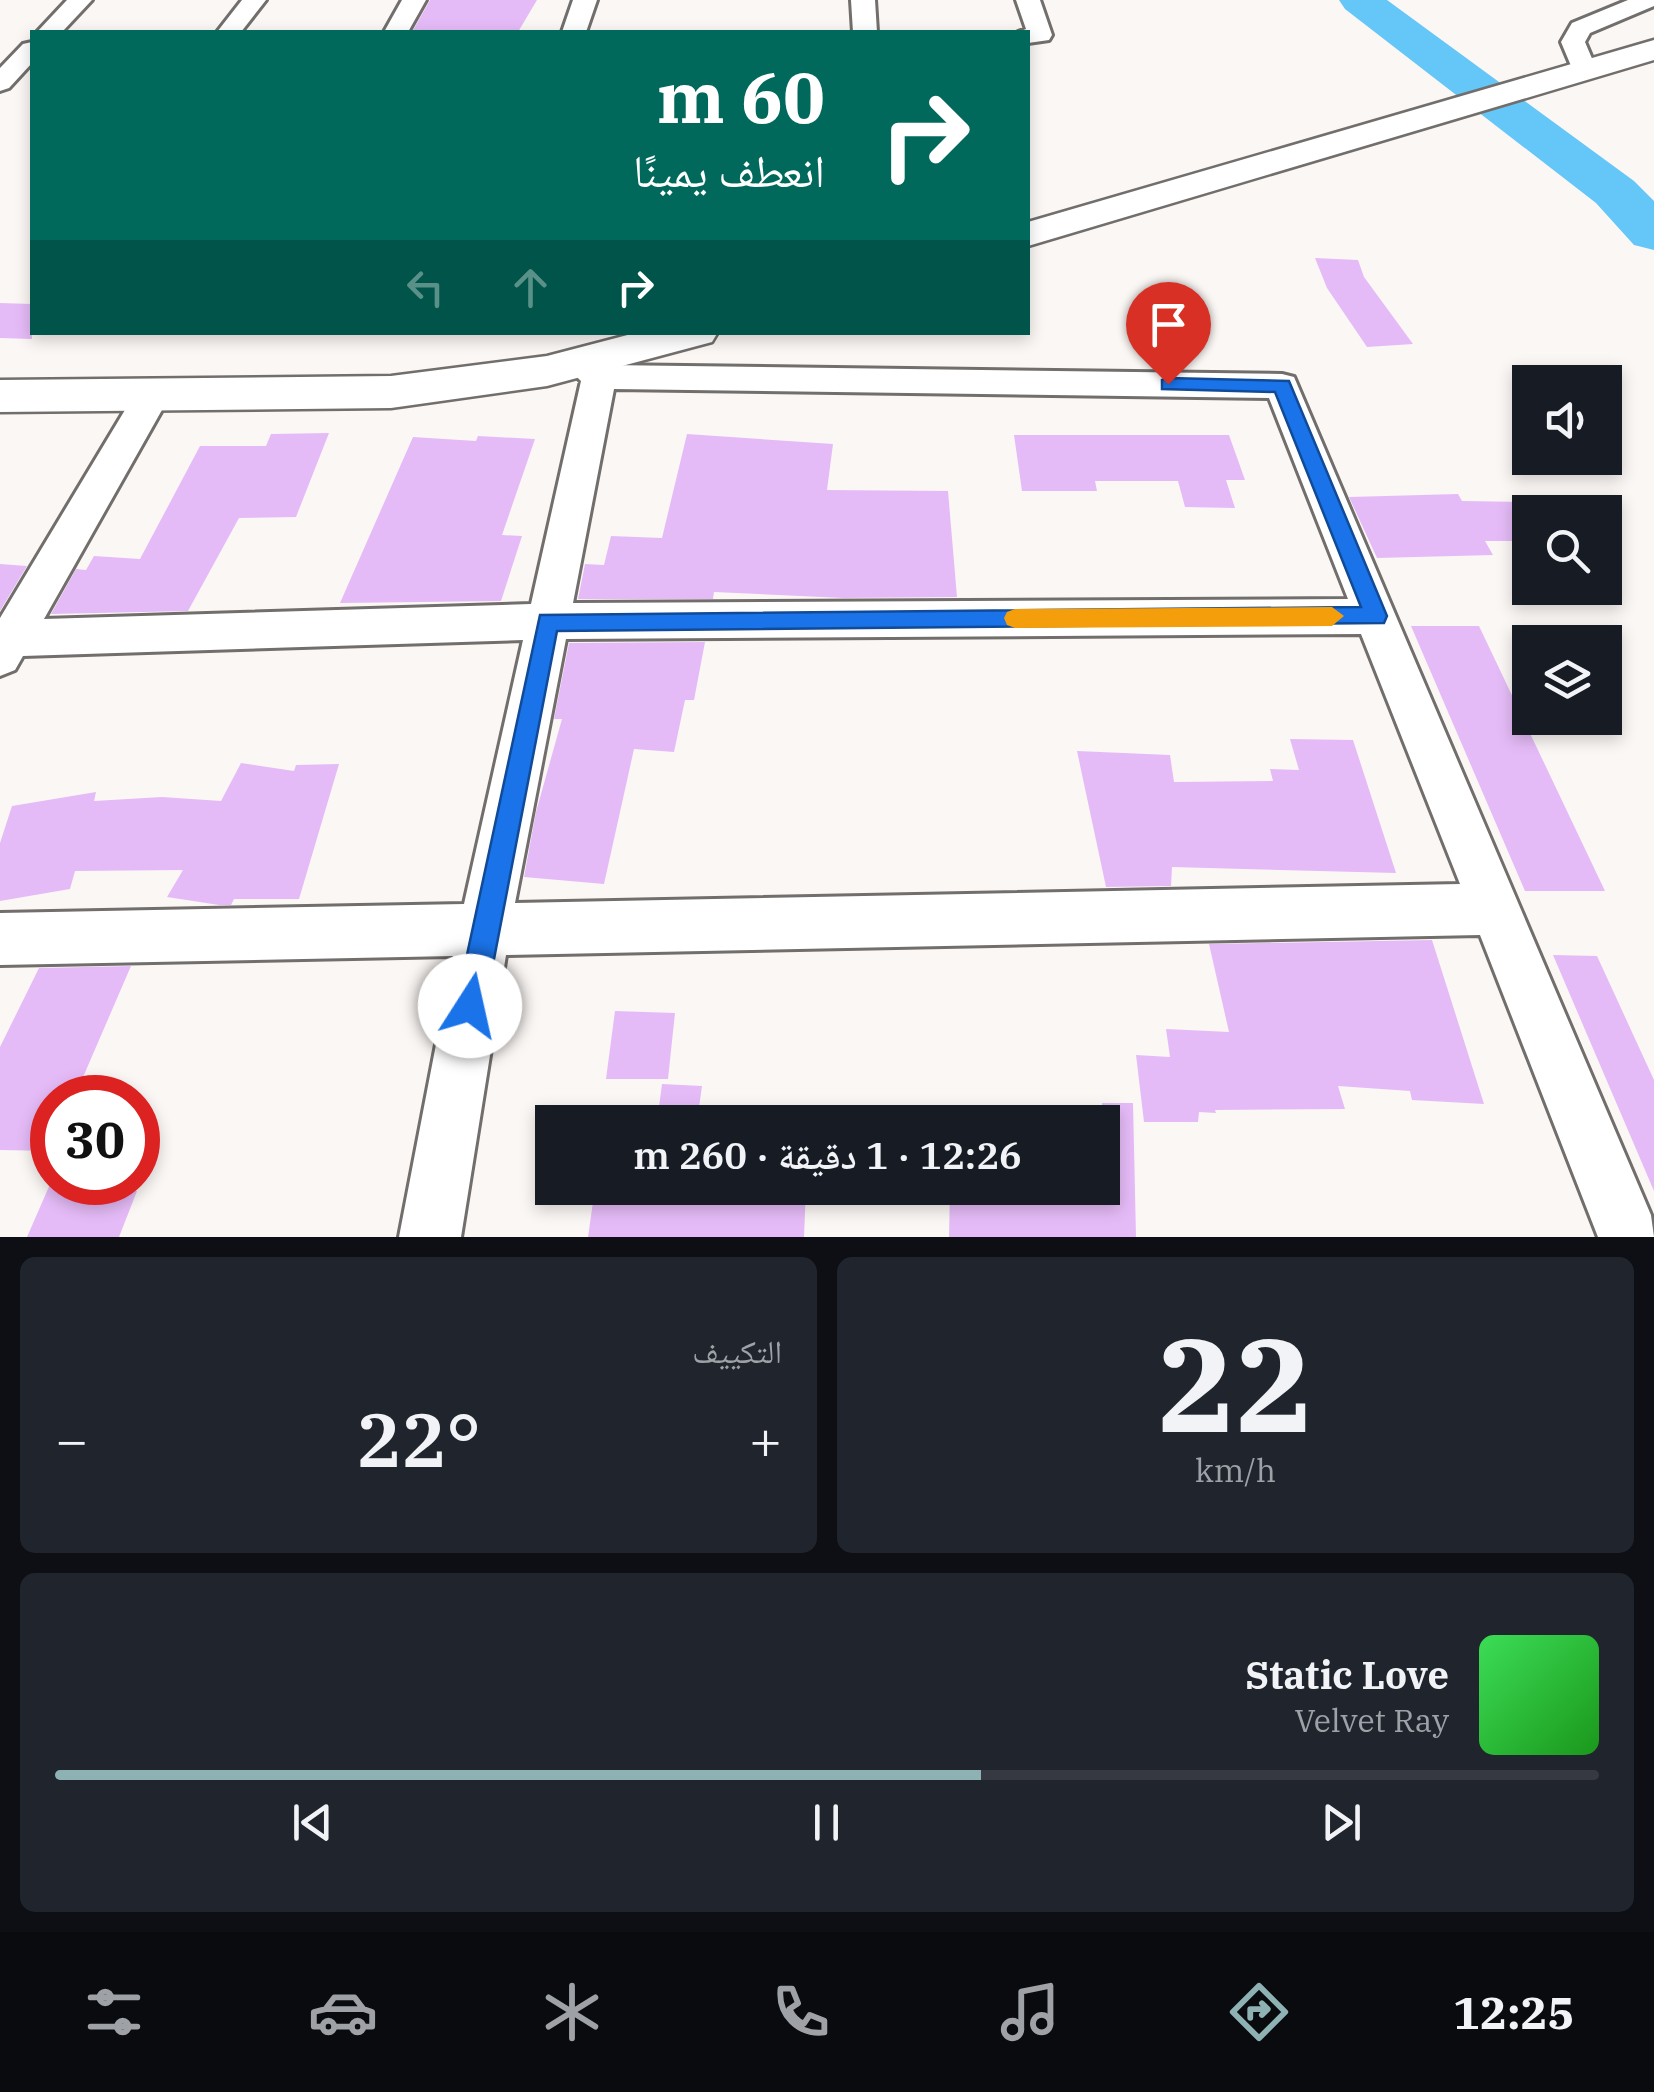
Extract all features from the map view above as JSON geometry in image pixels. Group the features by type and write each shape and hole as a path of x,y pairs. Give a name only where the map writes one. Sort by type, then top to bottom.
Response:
{"main road":[{"path":"1030,233 1654,50"},
{"path":"0,396 391,392 548,371 589,370 688,335"}],"street":[{"path":"51,30 80,0"},
{"path":"231,30 254,0"},
{"path":"397,30 414,0"},
{"path":"575,30 585,0"},
{"path":"863,0 865,30"},
{"path":"1028,0 1040,35 1030,36"},
{"path":"1583,68 1573,42 1580,28 1648,0"},
{"path":"0,48 30,49"},
{"path":"0,83 30,51"},
{"path":"430,1237 484,929 548,621 589,370 1282,386 1629,1237"},
{"path":"4,645 154,394"},
{"path":"4,645 548,621 1376,616"},
{"path":"0,939 1496,909"}],"building":[{"path":"430,0 537,0 519,30 413,30"},
{"path":"1315,258 1358,260 1364,277 1413,344 1367,347 1327,288"},
{"path":"0,303 30,304 32,339 0,338"},
{"path":"329,433 296,517 239,518 188,611 51,614 76,569 86,570 94,556 140,559 200,446 266,446 271,434"},
{"path":"687,434 833,444 827,490 948,491 957,597 843,598 714,592 713,599 578,599 585,564 604,565 611,536 662,538"},
{"path":"1014,435 1229,435 1245,480 1226,480 1235,508 1185,507 1178,481 1095,481 1097,491 1022,491"},
{"path":"478,436 535,439 502,535 522,536 501,601 340,603 413,437 476,441"},
{"path":"1458,494 1462,501 1512,502 1512,541 1485,541 1493,555 1377,558 1349,497"},
{"path":"0,564 27,566 0,611"},
{"path":"1411,626 1479,626 1512,695 1512,735 1531,735 1605,891 1525,891"},
{"path":"705,642 694,700 685,700 674,752 634,749 604,884 524,877 536,812 562,719 554,719 569,643"},
{"path":"1290,739 1353,740 1396,873 1172,867 1171,886 1106,887 1077,751 1170,755 1174,782 1273,781 1270,769 1299,770"},
{"path":"241,763 294,771 296,765 339,764 299,899 234,899 231,905 219,905 167,897 183,870 75,871 70,889 0,901 0,843 12,806 96,792 94,801 162,797 221,801"},
{"path":"1432,940 1484,1104 1412,1100 1410,1091 1338,1086 1345,1109 1215,1110 1216,1113 1199,1112 1198,1122 1144,1122 1136,1055 1170,1057 1166,1029 1229,1032 1209,944"},
{"path":"1553,955 1597,956 1654,1080 1654,1191"},
{"path":"131,966 84,1075 30,1075 30,1151 0,1150 0,1047 39,968"},
{"path":"615,1011 675,1013 668,1079 606,1079"},
{"path":"662,1084 702,1086 699,1105 659,1105"},
{"path":"1133,1103 1136,1237 949,1237 950,1205 1120,1205 1120,1105 1102,1105"},
{"path":"41,1205 132,1205 119,1237 27,1237"},
{"path":"593,1205 805,1205 804,1237 588,1237"}],"waterway":[{"path":"1360,0 1615,192 1654,233"}],"slow traffic":[{"path":"1015,618 1332,616"}],"route":[{"path":"470,1006 548,621 1376,616 1282,386 1168,384"}]}
